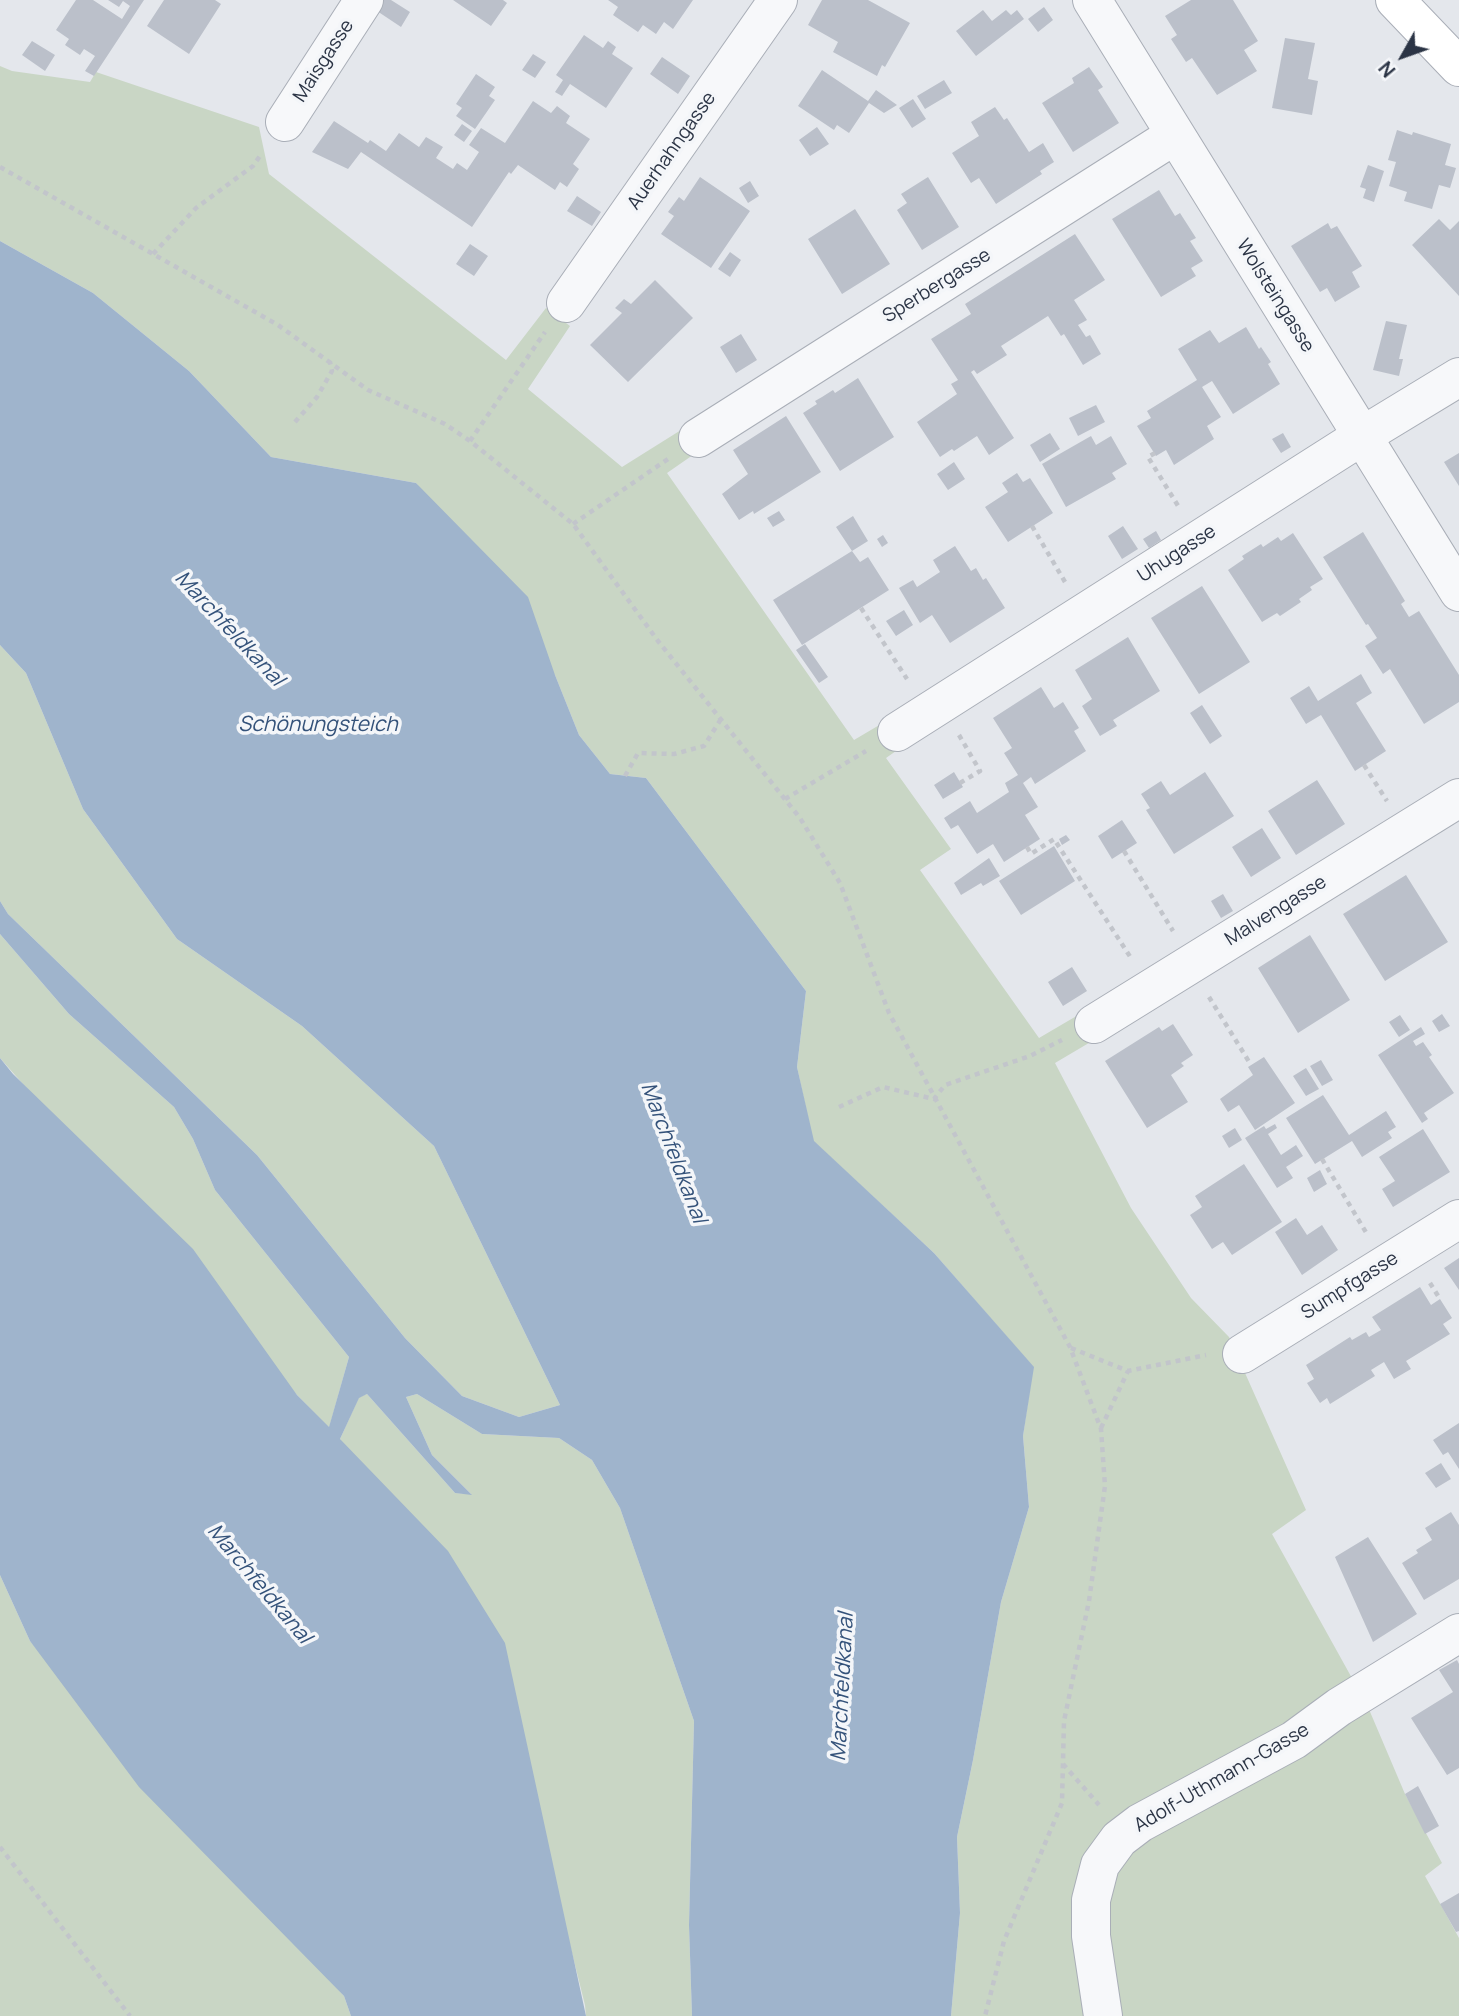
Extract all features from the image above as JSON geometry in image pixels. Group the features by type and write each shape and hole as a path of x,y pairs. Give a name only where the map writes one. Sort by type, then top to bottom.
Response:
{"street":[{"name":"Maisgasse","path":"285,121 364,0"},
{"name":"Auerhahngasse","path":"566,303 778,0"},
{"name":"Wolsteingasse","path":"1092,0 1459,592"},
{"path":"1395,0 1459,67"},
{"name":"Sperbergasse","path":"698,438 1175,135"},
{"name":"Uhugasse","path":"897,732 1459,377"},
{"name":"Malvengasse","path":"1094,1024 1459,798"},
{"name":"Sumpfgasse","path":"1242,1354 1459,1219"},
{"name":"Adolf-Uthmann-Gasse","path":"1103,2016 1091,1936 1091,1900 1100,1865 1119,1839 1140,1823 1294,1740 1339,1707 1459,1633"}],"path":[{"path":"153,254 196,208 253,166 285,121"},
{"path":"0,167 278,325 368,390 445,424 573,524 658,641 800,818 840,884 889,1013 1070,1348 1101,1429 1105,1486 1089,1601 1064,1721 1062,1802 1004,1941 985,2016"},
{"path":"470,441 566,303"},
{"path":"295,422 317,397 332,371 330,362"},
{"path":"573,524 698,438"},
{"path":"1155,453 1148,457 1199,540"},
{"path":"1032,526 1084,613"},
{"path":"861,608 980,771 960,783"},
{"path":"625,776 638,753 674,754 704,746 721,719"},
{"path":"785,799 897,732"},
{"path":"1027,847 1031,854 1054,839 1136,965"},
{"path":"1124,851 1251,1065"},
{"path":"934,1099 946,1085 1030,1056 1094,1024"},
{"path":"839,1107 883,1087 934,1099"},
{"path":"1322,1159 1385,1265"},
{"path":"1070,1348 1128,1371 1224,1352 1242,1354"},
{"path":"1101,1429 1128,1371"},
{"path":"1063,1764 1100,1807 1119,1839"},
{"path":"0,1847 130,2016"}],"green space":[{"path":"0,66 12,71 90,82 96,72 259,127 269,174 506,360 546,308 570,326 528,389 622,467 689,425 703,448 667,473 854,740 898,714 913,739 886,758 951,849 920,870 1039,1038 1085,1011 1099,1037 1055,1063 1131,1208 1191,1298 1229,1337 1306,1510 1272,1534 1368,1707 1405,1794 1442,1863 1425,1876 1459,1938 1459,2016 951,2016 960,1913 957,1837 1001,1602 1029,1507 1023,1436 1033,1367 934,1253 813,1141 797,1067 806,991 646,778 610,774 579,735 555,675 416,483 271,457 189,371 93,293 0,241"},
{"path":"0,645 26,673 83,809 177,939 302,1026 434,1146 560,1405 519,1417 462,1396 405,1338 257,1155 8,914 0,901"},
{"path":"0,934 69,1014 174,1107 193,1139 215,1190 349,1357 329,1428 0,1058"},
{"path":"367,1394 455,1493 471,1494 432,1455 406,1397 417,1394 482,1434 559,1438 592,1460 620,1508 694,1721 689,1925 692,2016 586,2016 564,1921 340,1439 359,1397"},
{"path":"0,1575 30,1641 344,1996 351,2016 0,2016"}],"water":[{"name":"Schönungsteich","path":"0,241 93,293 189,371 271,457 416,483 528,597 579,735 610,774 646,778 806,991 797,1067 814,1141 934,1253 1034,1367 1023,1436 1029,1507 1001,1602 957,1837 960,1913 951,2016 692,2016 689,1925 694,1721 620,1508 592,1460 559,1438 482,1434 417,1394 406,1397 432,1455 472,1495 455,1493 367,1394 359,1398 340,1439 448,1551 505,1643 586,2016 351,2016 344,1996 139,1787 30,1641 0,1575 0,1058 13,1074 193,1249 297,1395 329,1427 349,1357 215,1190 193,1139 174,1107 69,1014 0,934 0,901 8,914 257,1155 405,1338 462,1396 519,1417 560,1405 434,1146 302,1026 177,939 83,809 26,673 0,645"}],"building":[{"path":"76,0 93,0 122,19 130,6 123,1 119,7 108,0 144,0 94,76 85,71 95,56 84,49 80,55 65,45 69,39 56,30"},
{"path":"164,0 215,0 221,4 189,54 147,26"},
{"path":"384,0 391,0 410,12 401,27 377,11"},
{"path":"453,0 503,0 507,3 491,26"},
{"path":"608,0 693,0 673,29 664,22 656,34 643,25 638,32 613,15 618,7"},
{"path":"822,0 868,0 910,23 877,76 833,52 838,42 808,25"},
{"path":"1191,0 1233,0 1258,41 1244,50 1257,71 1217,95 1192,58 1186,62 1171,39 1177,35 1165,16"},
{"path":"1044,7 1053,20 1038,32 1028,19"},
{"path":"983,10 992,21 1006,10 1011,15 1017,10 1024,19 976,56 956,31"},
{"path":"584,35 603,48 608,41 616,47 612,54 633,68 606,108 570,84 562,96 555,92 563,80 556,75"},
{"path":"1285,38 1315,43 1308,79 1318,81 1312,115 1272,108"},
{"path":"32,41 55,55 45,71 22,55"},
{"path":"533,54 546,62 535,78 522,70"},
{"path":"662,57 690,76 678,94 650,74"},
{"path":"1089,67 1103,87 1098,90 1119,123 1073,152 1042,103 1074,83 1072,78"},
{"path":"822,70 868,101 876,90 897,105 884,113 869,103 849,133 837,125 834,130 798,106"},
{"path":"476,74 495,87 489,96 495,100 475,129 456,116 462,108 456,104"},
{"path":"944,80 952,93 925,109 917,96"},
{"path":"913,99 926,119 912,128 899,108"},
{"path":"533,101 551,113 557,106 570,116 566,123 590,139 573,164 579,169 567,187 560,182 555,190 518,165 511,174 509,172 472,227 361,152 348,169 312,152 334,121 386,151 399,133 419,147 426,137 443,147 436,158 453,169 457,163 467,170 479,152 469,145 481,128 505,143"},
{"path":"995,107 1004,120 1007,118 1029,152 1043,143 1054,162 1040,171 1042,174 996,204 979,178 971,183 952,153 979,136 971,122"},
{"path":"462,124 472,131 464,142 454,135"},
{"path":"817,127 829,144 810,156 799,140"},
{"path":"1397,130 1451,144 1445,165 1456,168 1450,188 1439,185 1432,209 1404,201 1407,192 1389,186 1396,162 1388,160"},
{"path":"1368,165 1384,171 1374,202 1363,198 1366,189 1360,187"},
{"path":"700,177 750,211 711,268 661,234 674,216 668,212 679,197 684,201"},
{"path":"928,177 959,227 922,250 897,210 907,203 901,194"},
{"path":"750,181 759,196 748,203 739,188"},
{"path":"1159,190 1175,216 1180,213 1196,238 1190,241 1203,261 1191,268 1196,276 1161,297 1112,219"},
{"path":"577,196 601,212 592,226 567,211"},
{"path":"855,209 890,264 842,294 808,239"},
{"path":"1439,219 1450,230 1459,221 1459,296 1412,245"},
{"path":"1328,223 1331,229 1337,226 1362,266 1352,272 1360,287 1335,302 1327,288 1320,292 1291,246"},
{"path":"1075,234 1105,280 1074,300 1087,320 1078,325 1086,337 1090,335 1101,354 1083,365 1064,334 1061,336 1048,316 1001,346 1007,355 977,374 974,370 971,372 1014,438 989,455 977,436 940,457 917,422 957,394 951,384 958,380 931,339 971,314 965,304"},
{"path":"470,244 488,256 474,276 456,264"},
{"path":"730,252 741,260 730,277 718,269"},
{"path":"655,280 693,318 628,382 590,345 622,313 615,308 624,299 631,304"},
{"path":"1386,321 1407,325 1399,359 1403,359 1399,376 1373,370"},
{"path":"1246,327 1259,349 1261,347 1271,362 1268,364 1280,384 1233,414 1212,381 1202,387 1221,417 1207,426 1214,439 1174,465 1166,450 1156,456 1137,426 1151,418 1147,411 1197,380 1178,349 1210,330 1219,343"},
{"path":"741,334 757,360 736,373 720,347"},
{"path":"858,378 894,437 840,471 803,413 817,404 815,401 833,390 835,393"},
{"path":"1096,405 1105,422 1078,436 1069,418"},
{"path":"786,416 821,472 754,514 753,511 739,520 722,494 748,474 733,450"},
{"path":"1050,433 1060,449 1040,462 1030,445"},
{"path":"1283,433 1291,447 1281,453 1272,439"},
{"path":"1091,436 1096,445 1111,436 1127,464 1112,473 1116,479 1066,507 1042,464"},
{"path":"1459,453 1459,486 1444,462"},
{"path":"954,462 965,479 948,490 937,474"},
{"path":"1017,473 1023,482 1030,478 1053,513 1008,542 985,507 1008,492 1002,483"},
{"path":"779,511 785,520 773,527 767,518"},
{"path":"853,516 868,541 852,551 836,527"},
{"path":"1123,526 1138,549 1122,559 1108,536"},
{"path":"1156,531 1161,540 1149,548 1143,539"},
{"path":"1363,532 1405,601 1401,604 1409,617 1419,611 1459,675 1459,702 1424,724 1390,669 1383,674 1365,646 1377,638 1323,557"},
{"path":"1293,533 1323,579 1310,587 1312,590 1299,599 1301,602 1280,616 1277,613 1262,622 1228,570 1244,559 1242,556 1261,544 1263,547 1278,537 1281,541"},
{"path":"883,535 888,543 882,547 877,539"},
{"path":"955,546 971,571 976,568 983,580 986,578 1005,608 950,643 932,615 920,623 899,588 913,580 917,587 940,572 933,560"},
{"path":"852,551 860,562 868,557 889,590 802,645 773,600"},
{"path":"1202,586 1250,662 1199,694 1151,618"},
{"path":"904,610 913,625 896,636 886,621"},
{"path":"1128,637 1160,691 1113,720 1117,726 1100,736 1082,706 1092,699 1075,670"},
{"path":"805,644 828,677 819,683 796,650"},
{"path":"1361,674 1372,693 1356,703 1386,751 1355,771 1321,715 1306,724 1290,698 1309,686 1318,701"},
{"path":"1041,687 1054,708 1063,702 1079,728 1074,731 1086,751 1035,784 1031,777 1023,783 1038,807 1025,815 1040,839 1004,862 993,844 977,854 958,825 951,829 944,818 970,801 977,813 1009,792 1005,783 1018,775 1004,753 1012,748 993,718"},
{"path":"1202,705 1222,736 1210,744 1190,713"},
{"path":"954,772 963,787 943,799 934,785"},
{"path":"1205,772 1234,816 1174,854 1146,810 1150,808 1141,794 1161,781 1170,795"},
{"path":"1317,780 1345,824 1296,855 1268,811"},
{"path":"1122,820 1137,843 1112,859 1098,836"},
{"path":"1262,828 1281,858 1251,877 1232,847"},
{"path":"1066,835 1070,840 1062,845 1059,839"},
{"path":"1054,846 1075,881 1021,915 999,881"},
{"path":"989,858 1000,876 961,895 954,883"},
{"path":"1406,875 1448,942 1385,981 1343,914"},
{"path":"1223,894 1233,911 1221,918 1211,901"},
{"path":"1310,935 1350,1000 1298,1033 1258,968"},
{"path":"1072,967 1087,991 1063,1006 1048,982"},
{"path":"1442,1014 1450,1026 1439,1032 1432,1021"},
{"path":"1400,1015 1410,1030 1399,1037 1389,1022"},
{"path":"1173,1024 1193,1055 1181,1063 1184,1066 1171,1075 1188,1102 1147,1128 1105,1061 1159,1027 1162,1031"},
{"path":"1421,1027 1425,1034 1413,1041 1416,1046 1423,1042 1432,1055 1429,1057 1454,1093 1424,1113 1428,1119 1422,1123 1378,1055"},
{"path":"1264,1057 1295,1103 1255,1130 1239,1105 1228,1112 1220,1099 1253,1075 1248,1067"},
{"path":"1321,1060 1333,1080 1322,1086 1310,1066"},
{"path":"1306,1068 1319,1089 1306,1096 1293,1076"},
{"path":"1323,1095 1349,1135 1386,1111 1396,1127 1388,1132 1392,1138 1362,1157 1352,1141 1315,1164 1286,1118"},
{"path":"1275,1124 1277,1128 1268,1134 1281,1155 1296,1145 1303,1156 1286,1167 1293,1178 1277,1188 1245,1138 1264,1126 1266,1129"},
{"path":"1235,1128 1242,1140 1229,1148 1222,1136"},
{"path":"1423,1129 1450,1172 1393,1207 1382,1189 1395,1181 1379,1157"},
{"path":"1244,1164 1282,1222 1232,1255 1223,1242 1212,1249 1190,1215 1202,1207 1195,1196"},
{"path":"1320,1170 1327,1184 1314,1192 1307,1178"},
{"path":"1296,1218 1307,1235 1322,1225 1338,1250 1302,1275 1275,1232"},
{"path":"1459,1258 1459,1290 1444,1268"},
{"path":"1420,1287 1431,1305 1440,1299 1452,1318 1443,1324 1450,1334 1406,1361 1411,1369 1394,1379 1384,1362 1371,1370 1375,1376 1330,1404 1327,1398 1320,1403 1307,1383 1314,1379 1306,1365 1350,1337 1352,1340 1366,1332 1369,1337 1381,1330 1372,1317"},
{"path":"1459,1423 1459,1469 1448,1452 1443,1455 1433,1440"},
{"path":"1441,1463 1451,1479 1436,1488 1425,1473"},
{"path":"1451,1512 1459,1525 1459,1579 1424,1600 1402,1563 1432,1540 1425,1528"},
{"path":"1368,1537 1417,1614 1373,1642 1335,1557"},
{"path":"1457,1660 1459,1768 1447,1775 1411,1718 1453,1692 1439,1670"},
{"path":"1418,1786 1439,1826 1425,1834 1405,1794"},
{"path":"1459,1893 1459,1931 1456,1932 1440,1904"}],"water label":[{"name":"Marchfeldkanal","path":"229,629"},
{"name":"Marchfeldkanal","path":"673,1153"},
{"name":"Marchfeldkanal","path":"259,1584"},
{"name":"Marchfeldkanal","path":"843,1687"}]}
